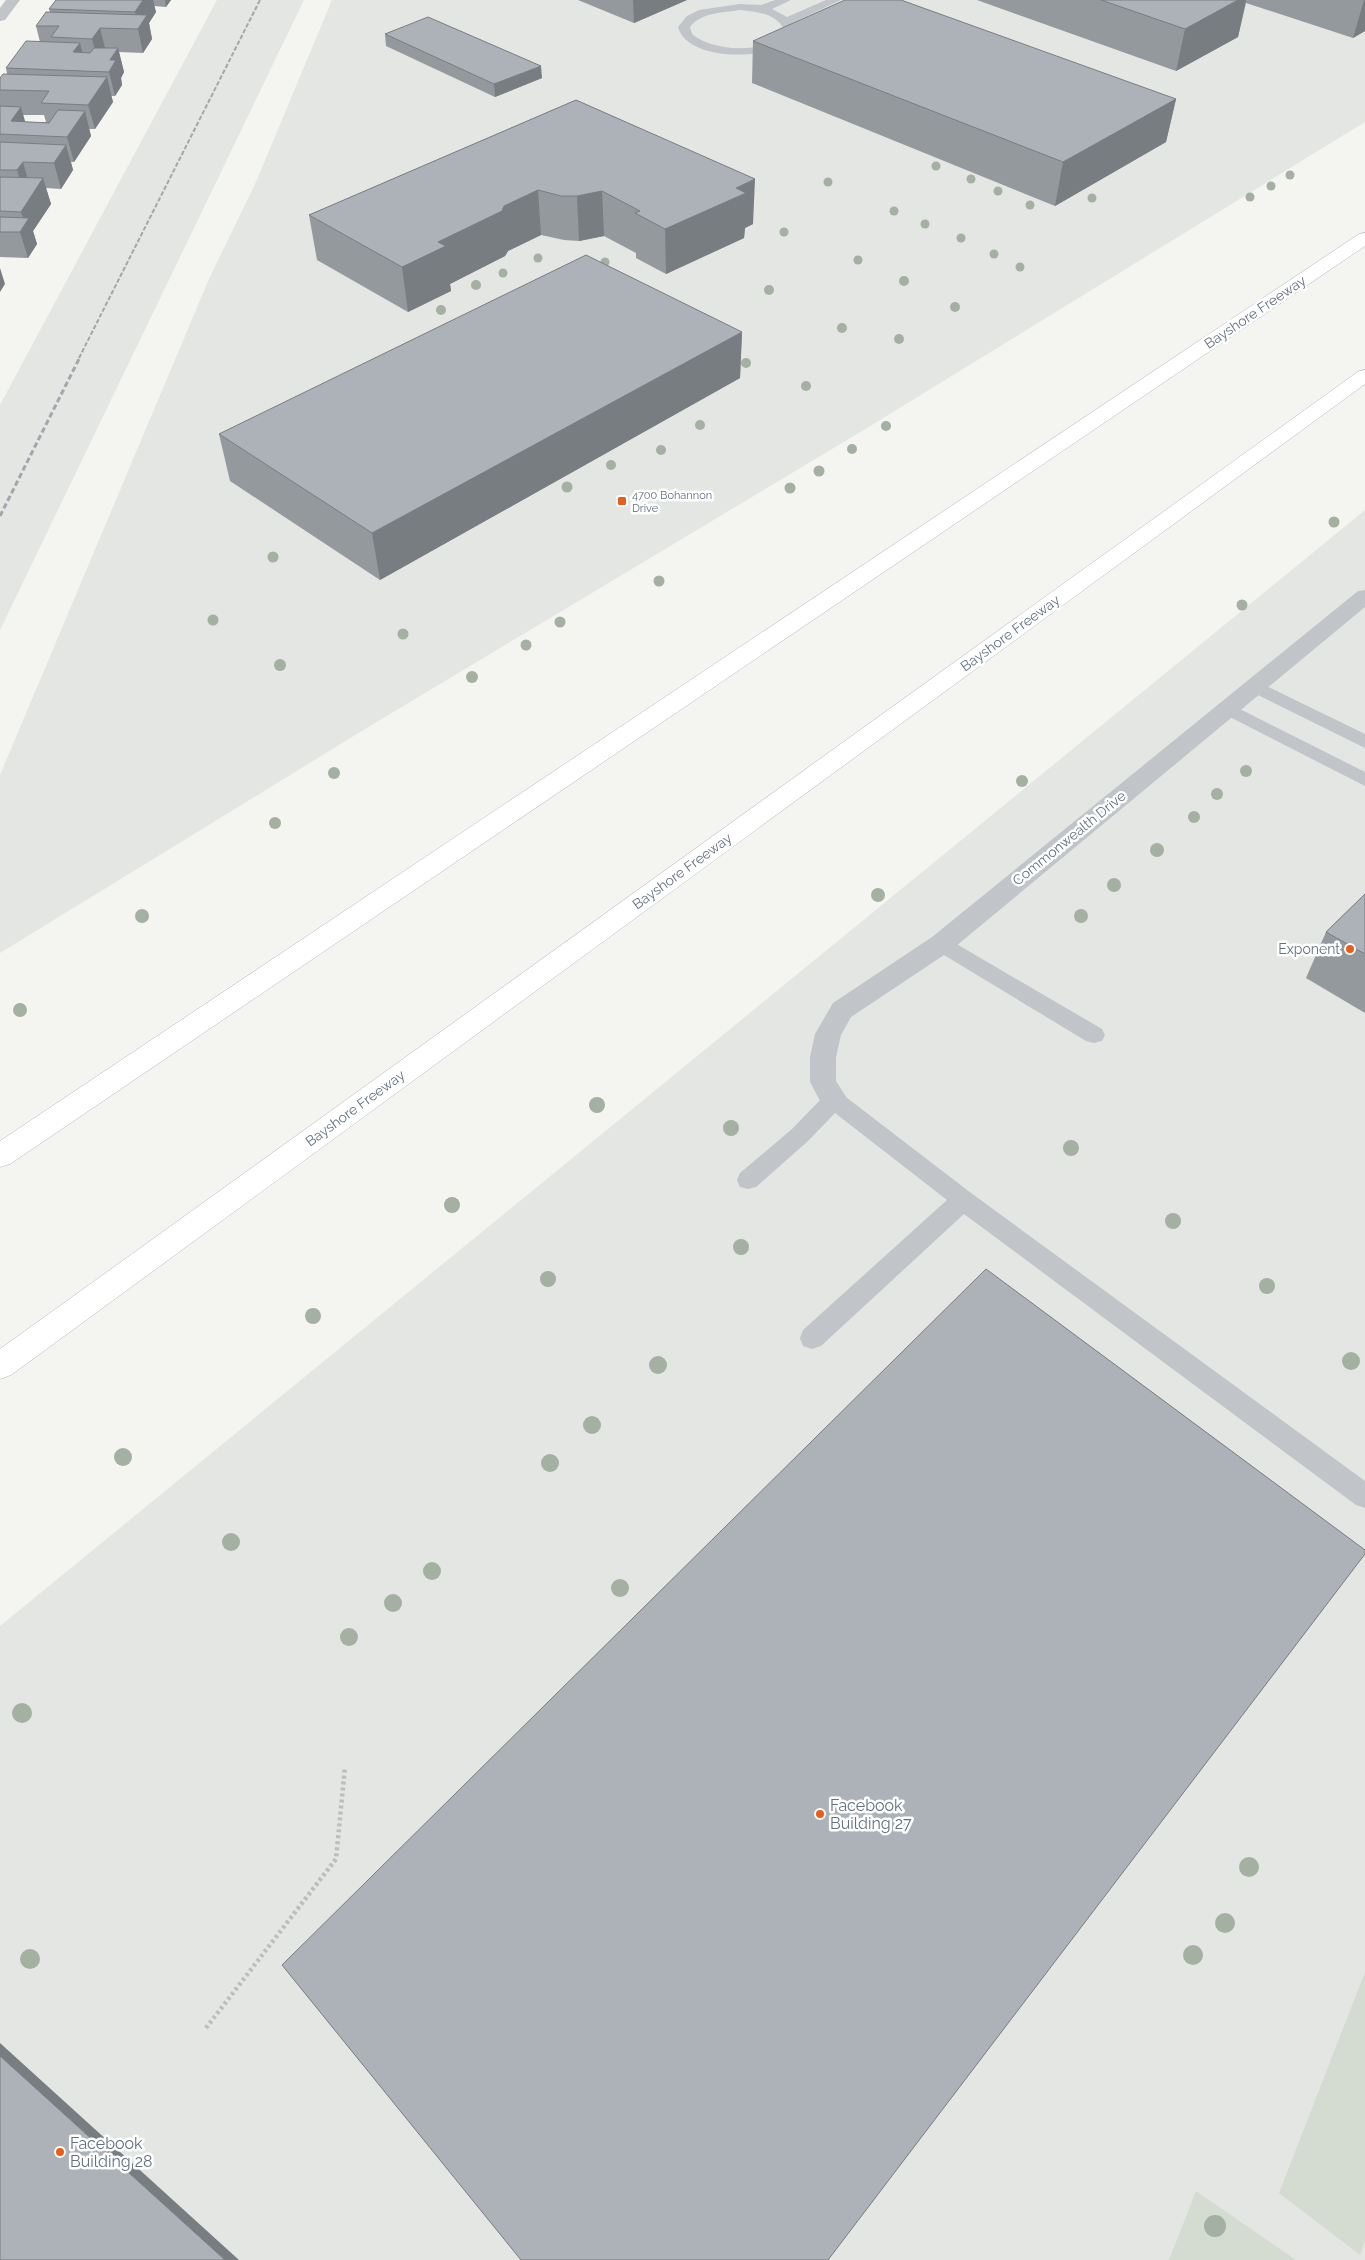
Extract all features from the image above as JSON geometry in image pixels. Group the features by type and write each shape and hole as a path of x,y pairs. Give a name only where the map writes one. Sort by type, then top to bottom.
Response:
{"highway":[{"name":"Bayshore Freeway","path":"0,1156 1365,238"},
{"name":"Bayshore Freeway","path":"0,1366 1365,376"}],"street":[{"path":"0,18 12,0"},
{"name":"Commonwealth Drive","path":"834,1100 824,1082 824,1057 828,1034 842,1010 941,944 1365,596"}],"lane":[{"path":"762,9 785,0"},
{"path":"786,21 835,0"},
{"path":"740,7 762,9 777,14 786,21 791,31 784,40 767,47 732,51 705,46 687,36 684,27 691,18 703,12 740,7"},
{"path":"1256,687 1365,742"},
{"path":"1228,709 1365,780"},
{"path":"941,944 1094,1035"},
{"path":"748,1180 800,1135 834,1100 963,1200 1365,1496"},
{"path":"812,1338 963,1200"}],"path":[{"path":"206,2028 336,1859 345,1767"}],"shaded area":[{"path":"217,0 304,0 0,630 0,405"},
{"path":"332,0 1365,0 1365,122 867,428 370,726 0,953 0,775 209,279 256,182"},
{"path":"1365,510 1365,2260 0,2260 0,1626"},
{"path":"1365,1972 1365,2241 1360,2255 1279,2193"},
{"path":"1196,2191 1296,2260 1169,2260"}],"building":[{"path":"56,0 143,0 135,12 49,9"},
{"path":"845,0 901,0 1176,99 1063,162 753,41"},
{"path":"1101,0 1238,0 1185,29"},
{"path":"46,12 147,15 138,29 100,28 92,39 51,37 59,26 36,26"},
{"path":"428,17 541,66 494,84 385,34"},
{"path":"26,41 80,43 73,52 90,53 94,48 118,48 110,60 116,60 109,72 6,68"},
{"path":"3,74 107,77 88,105 41,103 49,91 0,90 0,78"},
{"path":"576,100 755,179 736,188 746,193 665,229 635,213 640,211 602,191 577,196 561,196 538,190 504,206 502,211 438,242 446,246 402,267 309,215"},
{"path":"0,106 21,107 11,121 49,123 58,110 85,111 67,137 0,134"},
{"path":"0,142 66,145 54,163 23,162 17,170 0,170"},
{"path":"0,177 43,178 21,212 0,211"},
{"path":"0,217 29,218 20,232 0,232"},
{"path":"586,255 742,332 372,533 219,434"},
{"path":"1365,894 1365,954 1326,932"},
{"name":"Facebook Building 27","path":"986,1269 1365,1550 1365,1554 828,2260 521,2260 282,1965"},
{"name":"Facebook Building 28","path":"0,2056 225,2260 0,2260"}],"railway":[{"path":"79,358 260,0"},
{"path":"0,516 80,357"}],"place":[{"name":"4700 Bohannon Drive","path":"622,501"},
{"name":"Exponent","path":"1350,949"},
{"name":"Facebook Building 27","path":"820,1814"},
{"name":"Facebook Building 28","path":"60,2152"}]}
